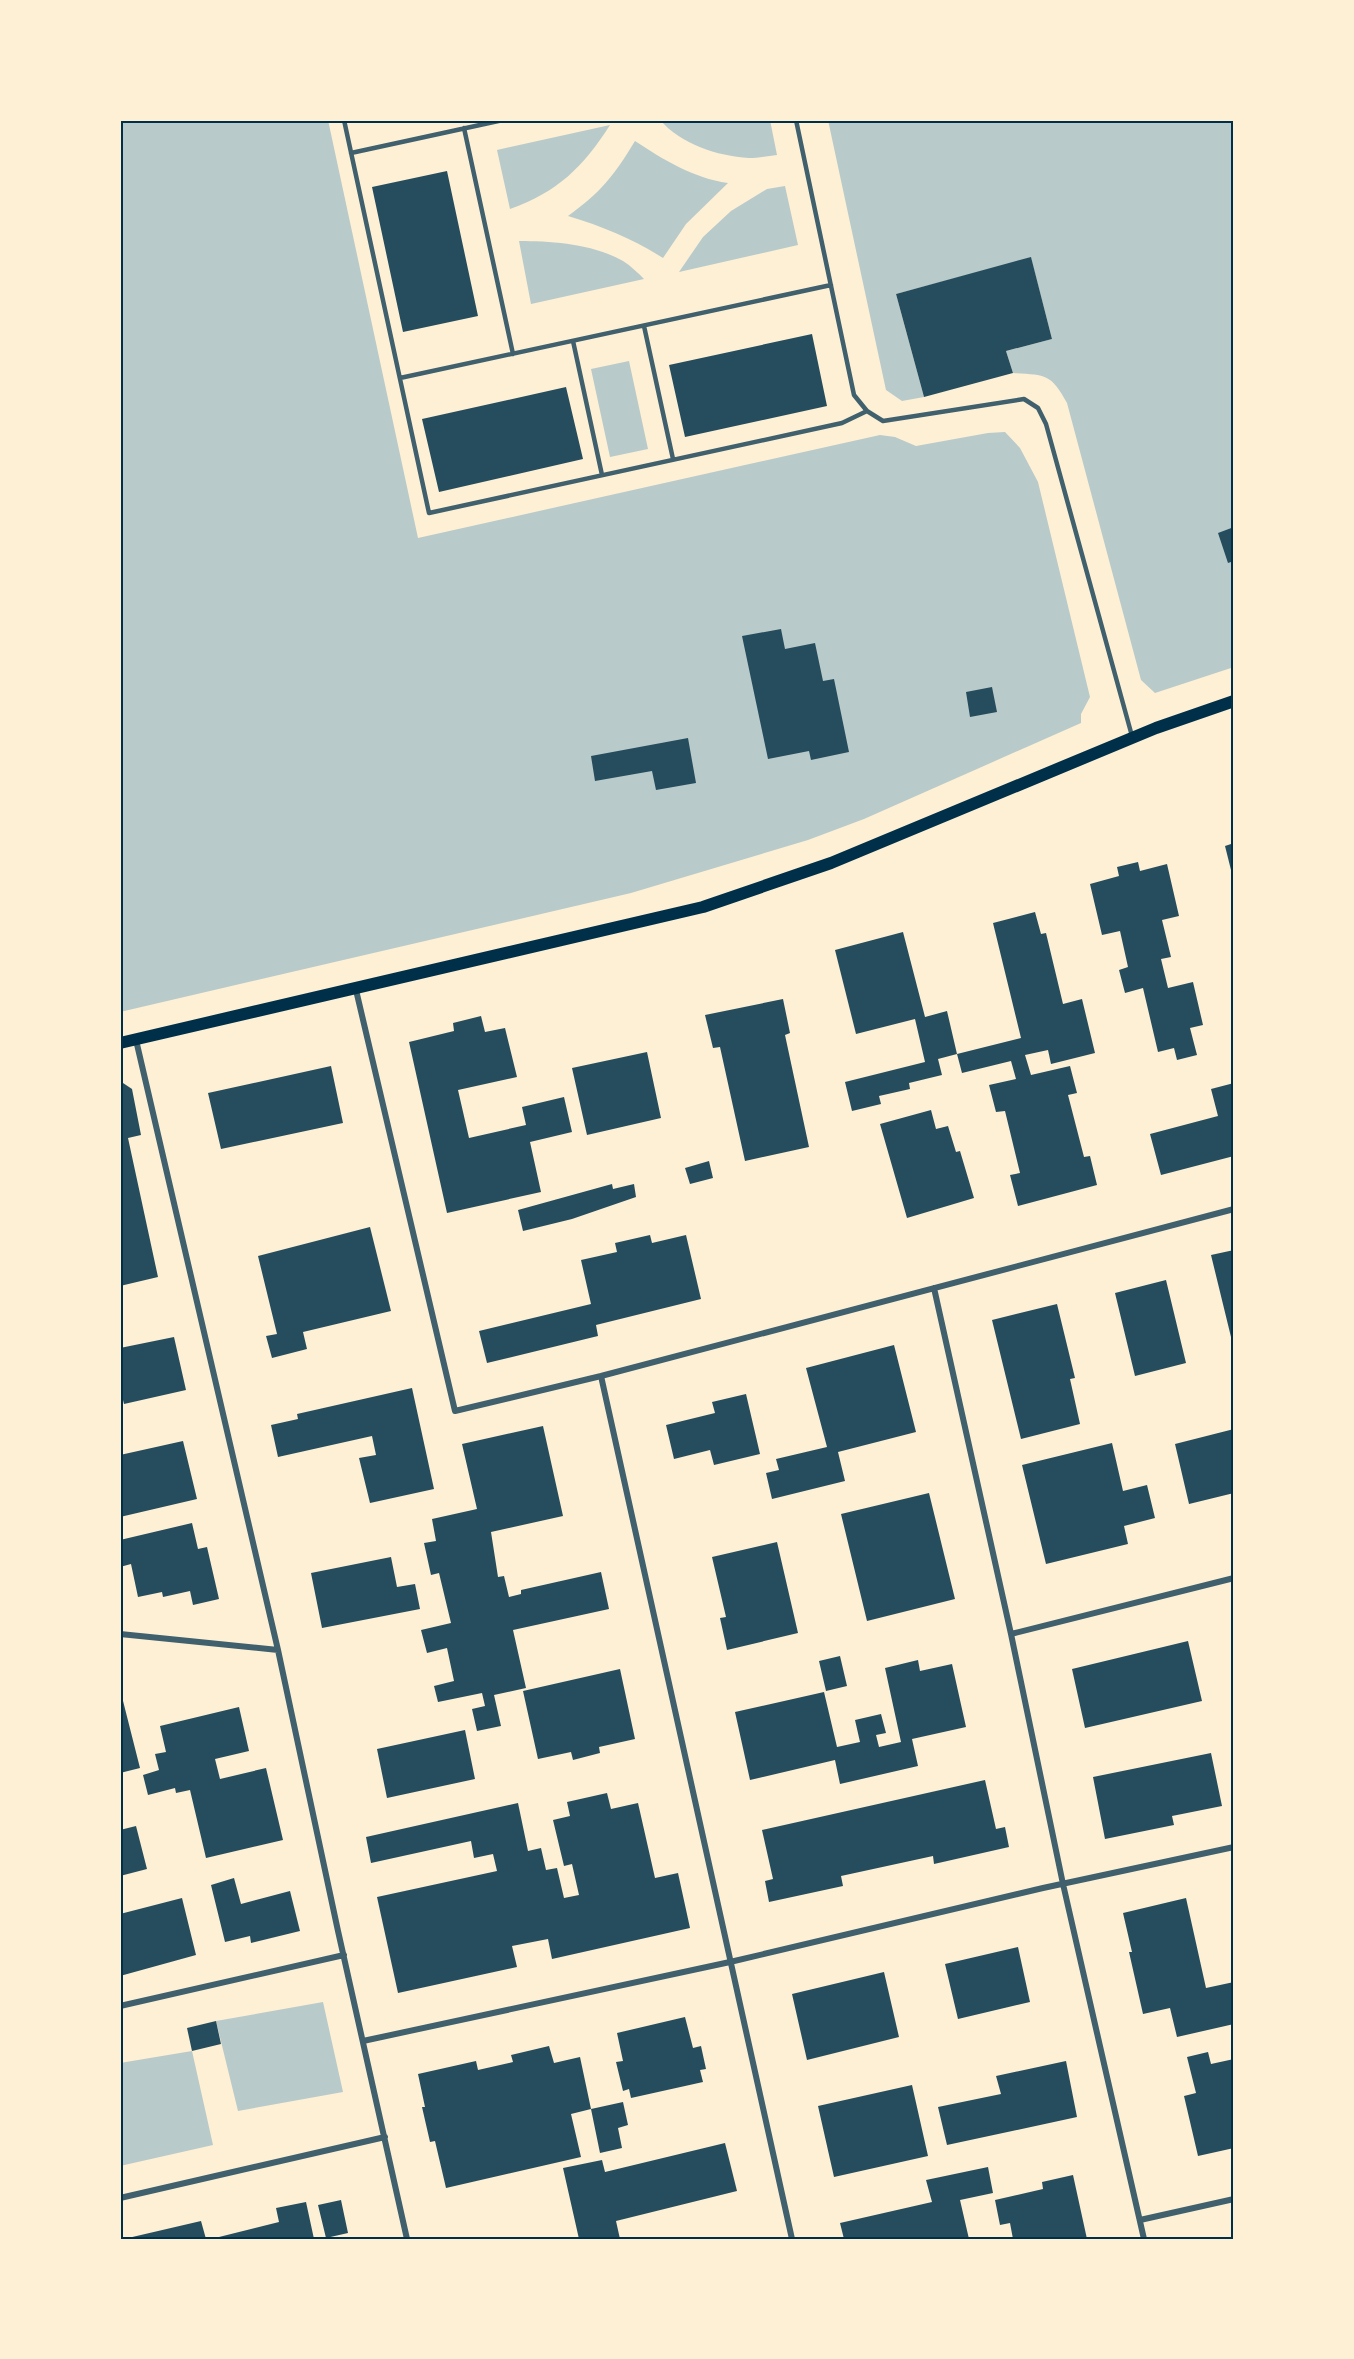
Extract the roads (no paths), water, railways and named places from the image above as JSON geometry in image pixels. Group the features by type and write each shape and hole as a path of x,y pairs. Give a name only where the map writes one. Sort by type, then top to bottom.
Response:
{"main road":[{"path":"120,1043 356,990 703,907 831,863 1133,738 1234,701"}],"street":[{"path":"356,990 455,1411 601,1376 1234,1209"},
{"path":"136,1040 278,1650 407,2239"},
{"path":"934,1288 1011,1634 1063,1884 1144,2239"},
{"path":"601,1376 792,2239"},
{"path":"1011,1634 1234,1578"},
{"path":"120,1634 278,1650"},
{"path":"363,2041 730,1962 1063,1884 1234,1847"},
{"path":"120,2006 344,1955"},
{"path":"120,2198 385,2137"},
{"path":"1140,2220 1234,2199"}],"lane":[{"path":"344,120 429,513 842,423 867,411"},
{"path":"351,153 502,120"},
{"path":"796,120 854,395 867,411 883,421 1024,399 1038,408 1046,424 1133,738"},
{"path":"464,128 513,354"},
{"path":"400,378 831,285"},
{"path":"644,326 673,459"},
{"path":"573,341 602,475"}]}
